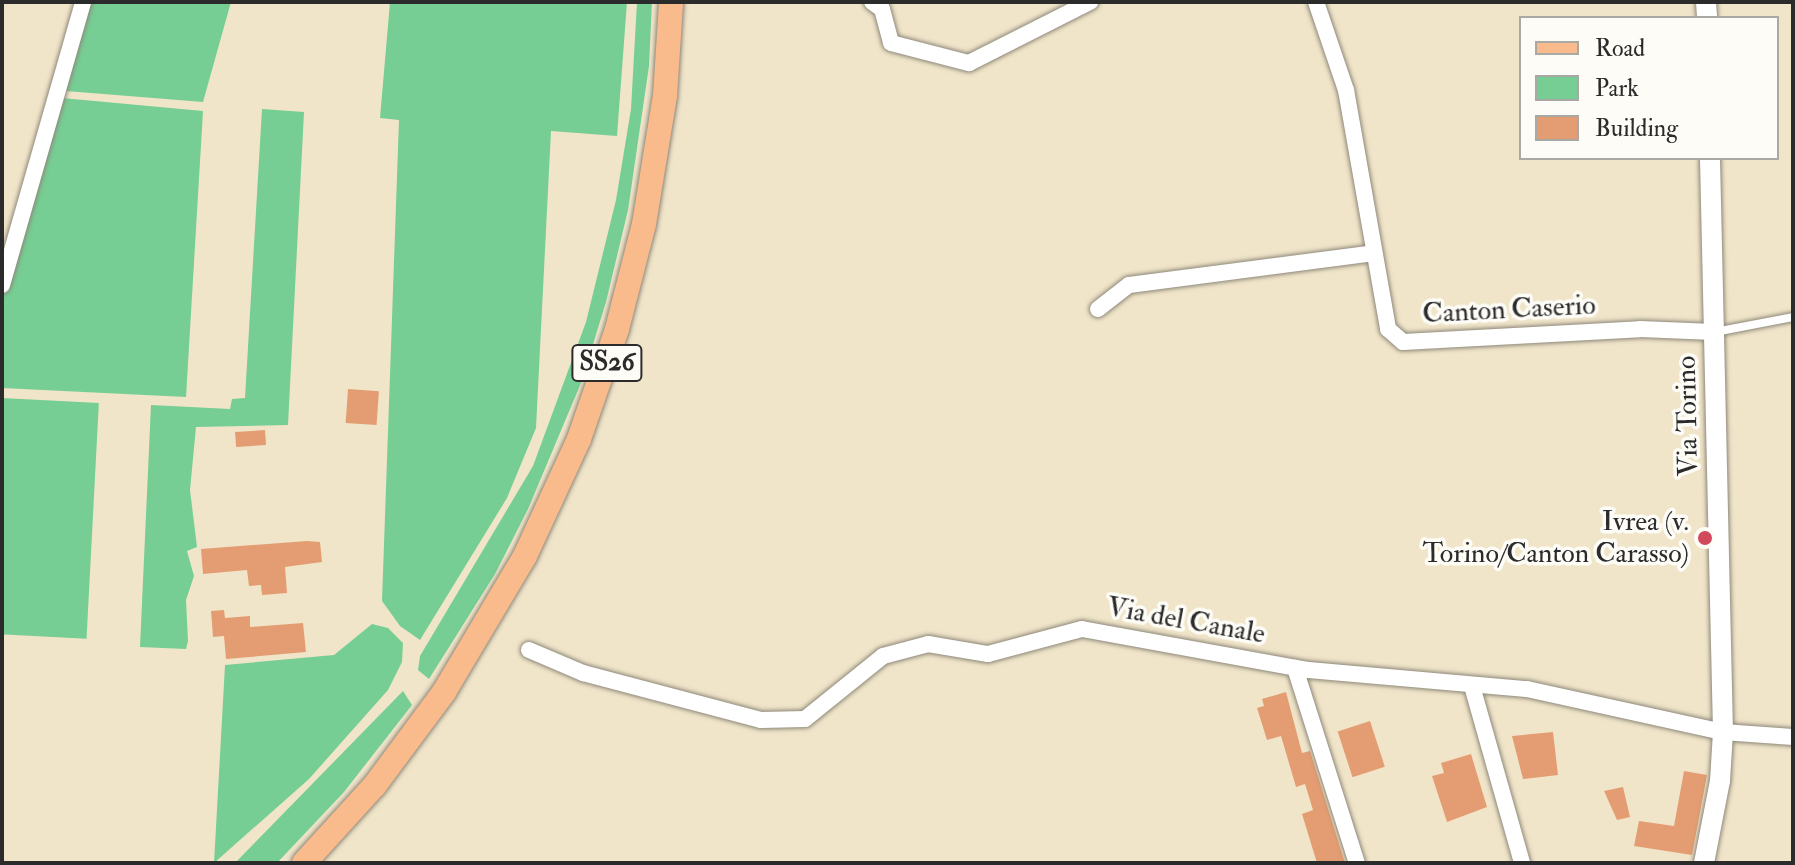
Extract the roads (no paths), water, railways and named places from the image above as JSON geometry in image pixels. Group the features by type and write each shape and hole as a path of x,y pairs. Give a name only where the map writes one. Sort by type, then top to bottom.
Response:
{"main road":[{"name":"SS26","path":"304,863 375,785 444,692 525,556 603,375 654,174 671,2"}],"street":[{"path":"2,285 83,2"},
{"path":"872,2 882,9 891,43 969,63 1090,2"},
{"name":"Canton Caserio","path":"1316,2 1346,90 1388,329 1403,342 1640,329 1714,332"},
{"name":"Via Torino","path":"1704,863 1720,781 1723,732 1710,160"},
{"path":"1098,309 1129,285 1374,253"},
{"name":"Via del Canale","path":"529,650 583,673 761,720 805,719 883,656 928,644 988,654 1082,629 1295,668 1583,699 1723,732 1793,737"},
{"path":"1295,668 1357,863"},
{"path":"1472,686 1522,863"}],"lane":[{"path":"1714,332 1793,317"}],"place":[{"name":"Ivrea (v. Torino/Canton Carasso)","path":"1705,538"}]}
